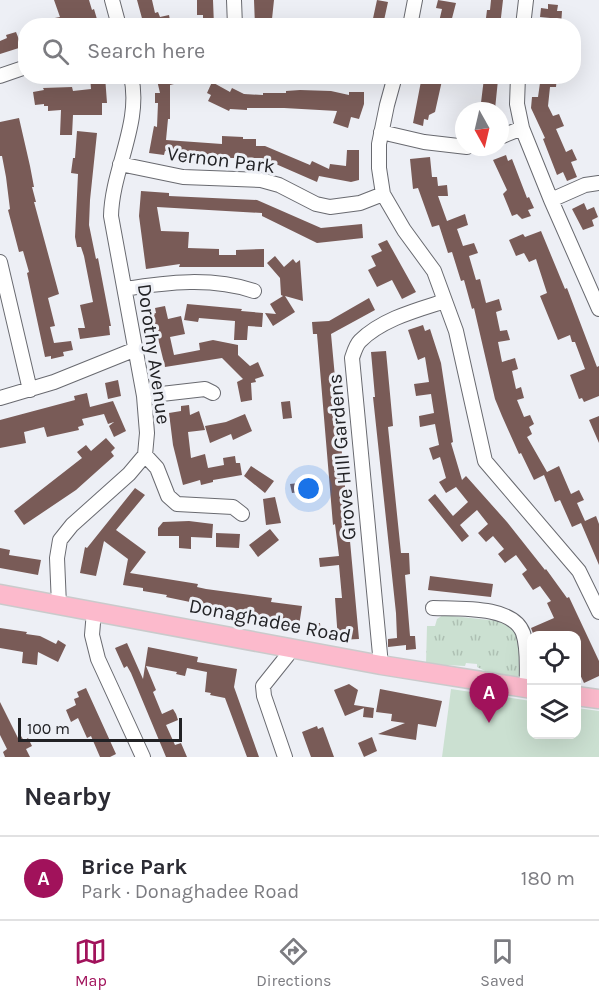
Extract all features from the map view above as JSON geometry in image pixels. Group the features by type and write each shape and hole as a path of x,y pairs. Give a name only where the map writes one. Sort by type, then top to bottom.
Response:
{"main road":[{"name":"Donaghadee Road","path":"0,594 381,665 527,689"},
{"path":"581,697 599,699"}],"street":[{"path":"112,0 117,18"},
{"path":"234,0 235,18"},
{"path":"412,18 415,0"},
{"path":"524,18 526,0"},
{"path":"0,76 18,70"},
{"name":"Dorothy Avenue","path":"132,84 134,96 130,132 112,197 111,216 144,396 147,433 145,455"},
{"path":"393,84 381,132 379,168 383,194 404,230 434,271 456,331 467,371 485,461 579,571 599,612"},
{"path":"518,84 517,104 522,128 599,309"},
{"path":"509,133 522,128"},
{"path":"381,132 424,142 455,146"},
{"name":"Vernon Park","path":"120,164 183,177 261,180 316,204 330,207 360,203 383,194"},
{"path":"551,200 585,185 599,183"},
{"path":"0,262 30,390"},
{"path":"125,289 168,282 187,282 242,287 254,291"},
{"name":"Grove HIll Gardens","path":"381,665 352,358 358,343 370,333 412,312 445,301"},
{"path":"0,398 30,390 136,349"},
{"path":"144,396 204,389 213,393"},
{"path":"59,605 57,558 60,540 72,525 129,474 145,455 157,468 168,496 177,504 232,507 242,514"},
{"path":"433,608 494,612 511,618 522,630 530,685"},
{"path":"94,612 92,634 98,659 143,757"},
{"path":"285,757 264,696 263,686 287,656 290,648"}],"green space":[{"path":"443,615 498,621 514,629 521,641 520,675 517,677 487,672 477,667 477,664 466,663 465,666 426,664 427,626 435,626 437,619"},
{"path":"451,689 527,700 527,739 581,739 581,709 599,711 599,757 442,757"}],"building":[{"path":"54,0 89,0 97,18 55,18 60,17"},
{"path":"137,0 152,0 155,13 158,12 160,17 169,15 170,18 142,18"},
{"path":"197,0 213,0 214,18 203,18 203,15 197,15"},
{"path":"254,0 274,0 272,18 255,18"},
{"path":"377,0 388,2 385,18 373,18"},
{"path":"438,0 456,3 452,18 440,18 442,9 436,8"},
{"path":"491,0 503,0 501,18 486,18 487,10 490,10"},
{"path":"548,4 558,5 557,11 562,11 562,18 540,17 541,8 548,9"},
{"path":"16,32 18,48 0,54 0,41 7,38 6,35"},
{"path":"91,84 106,84 107,103 102,103 102,115 73,115 72,135 60,135 61,110 48,111 48,106 44,104 35,105 33,92 44,90 43,88 72,87 73,91 91,89"},
{"path":"158,84 174,84 170,85 170,119 168,119 166,140 222,144 222,136 256,139 256,146 265,146 310,165 312,161 329,169 330,164 346,166 347,150 359,150 359,180 351,182 319,176 317,182 262,158 223,158 165,151 164,155 149,153 154,126 157,127 158,103 155,103 155,93 160,93"},
{"path":"211,84 230,92 232,88 244,94 263,95 263,93 286,93 286,91 300,90 331,91 349,95 349,92 364,92 364,104 359,119 351,117 348,128 333,123 337,111 247,108 247,110 230,109 229,111 208,101 211,95 207,93"},
{"path":"420,84 441,84 435,112 429,115 428,120 424,119 423,126 413,123"},
{"path":"483,84 498,84 496,102 481,102"},
{"path":"540,84 556,84 556,87 550,87 548,106 553,116 559,114 564,126 556,129 566,152 572,149 577,160 571,162 577,177 567,181 563,172 557,175 543,139 545,138 531,108 532,97 538,97"},
{"path":"19,118 34,187 32,187 36,202 34,202 59,294 48,298 55,326 50,327 54,343 71,341 73,350 63,352 64,356 51,359 51,356 45,357 27,273 29,272 23,251 19,252 8,210 10,209 6,177 2,156 0,156 0,122"},
{"path":"77,131 97,133 89,225 111,326 109,326 110,335 80,339 78,328 85,328 80,305 93,302 84,256 81,247 77,247 75,237 78,174 71,173 73,158 75,158"},
{"path":"503,156 506,156 508,161 512,159 527,198 529,197 534,208 528,210 531,216 522,219 517,214 512,216 503,194 507,190 493,160"},
{"path":"430,157 432,177 437,177 438,186 447,185 448,196 438,196 447,221 465,214 468,225 457,229 463,246 474,243 478,253 469,256 476,280 480,279 486,303 499,299 502,310 496,312 500,331 507,330 510,340 498,342 502,362 515,358 518,369 512,371 516,389 521,387 524,398 517,400 524,417 530,415 534,424 529,427 532,434 527,437 547,472 559,466 571,494 579,490 584,500 577,503 585,521 596,516 599,524 599,565 581,523 572,527 560,500 555,502 544,475 534,480 502,416 495,399 474,308 472,309 464,280 461,281 452,252 448,253 439,225 432,227 418,188 413,189 410,159"},
{"path":"141,191 169,193 169,196 257,200 321,228 362,224 363,238 317,243 262,216 262,213 157,207 161,231 189,232 188,248 219,249 219,255 236,255 236,250 264,249 264,267 179,267 180,264 146,269 139,216"},
{"path":"584,203 587,210 594,207 598,217 592,220 594,226 583,230 572,209"},
{"path":"541,231 565,289 567,288 597,367 599,366 599,396 584,402 582,398 579,399 570,375 585,369 575,342 572,342 570,335 558,340 540,296 547,293 536,259 529,262 524,253 516,256 509,240 523,234 525,237"},
{"path":"387,240 416,292 402,299 392,280 377,287 368,270 376,266 371,256 382,251 378,244"},
{"path":"275,256 284,267 293,259 296,263 300,260 303,301 285,296 295,312 273,326 265,313 276,314 270,304 283,296 281,295 280,278 267,263"},
{"path":"369,298 375,310 331,334 359,639 338,640 335,598 342,598 339,565 320,567 319,558 339,556 335,524 333,525 317,334 313,334 312,322 329,321"},
{"path":"187,304 263,313 262,327 248,326 247,340 234,340 235,321 199,318 198,322 184,320"},
{"path":"165,306 168,319 181,316 185,334 170,337 174,355 200,350 199,343 213,340 238,345 238,355 250,366 258,362 264,376 251,383 252,400 241,402 237,382 243,379 222,358 165,367 152,314 156,313 155,308"},
{"path":"423,325 425,331 430,329 441,363 453,442 451,443 462,480 466,476 546,569 567,598 569,597 599,661 599,676 584,683 581,677 581,631 532,631 531,628 554,618 547,603 551,601 540,586 533,590 522,574 527,570 516,555 505,563 498,554 504,549 493,536 486,542 478,533 488,524 477,510 460,525 469,536 462,542 428,500 435,494 453,516 468,502 456,487 446,493 439,482 446,478 440,457 433,460 429,448 439,445 435,424 420,427 419,416 434,413 431,394 416,396 414,384 429,382 425,357 418,360 408,330"},
{"path":"386,351 393,426 388,427 401,553 409,553 410,574 405,575 410,636 415,636 416,649 406,650 406,645 388,647 388,639 397,638 396,613 373,397 375,397 371,352"},
{"path":"118,380 121,396 108,399 105,383"},
{"path":"87,393 90,407 113,401 126,431 114,437 109,426 114,422 108,424 104,414 82,419 84,425 78,427 79,430 47,437 44,427 24,432 26,443 0,448 0,420 75,400 74,396"},
{"path":"290,401 292,418 283,419 281,402"},
{"path":"189,405 190,415 199,411 205,430 188,432 191,458 205,454 208,468 224,465 223,458 235,456 236,463 240,463 242,475 213,480 213,482 201,485 200,480 183,485 173,445 169,413 181,411 181,406"},
{"path":"245,414 252,431 233,440 231,434 210,443 205,426 226,422"},
{"path":"599,416 599,443 589,420"},
{"path":"106,438 115,448 111,452 114,456 76,490 24,525 14,511 82,458 77,452 86,445 91,451"},
{"path":"251,466 274,481 265,493 244,476"},
{"path":"307,482 309,491 292,493 290,484"},
{"path":"135,488 145,495 116,530 146,552 130,573 198,584 197,587 206,589 272,598 271,602 302,606 299,626 190,603 166,597 167,595 143,591 143,588 123,585 128,559 104,541 96,576 80,573 85,547 87,548"},
{"path":"275,497 281,523 266,525 263,499"},
{"path":"189,521 213,524 212,538 191,537 191,549 179,548 179,536 158,536 158,528 163,522"},
{"path":"270,529 279,540 258,557 249,545"},
{"path":"216,533 240,534 239,548 216,547"},
{"path":"0,548 10,550 9,555 41,560 38,575 0,568"},
{"path":"430,576 493,584 491,597 428,590"},
{"path":"320,623 321,632 309,633 308,624"},
{"path":"0,628 27,632 26,634 40,636 56,644 58,640 66,645 58,662 38,652 37,665 22,663 23,652 0,648"},
{"path":"127,643 143,679 148,647 198,657 197,662 237,669 234,687 259,757 247,757 225,698 205,692 207,672 187,668 185,676 176,674 177,672 146,666 156,690 153,692 162,714 173,709 176,714 178,720 166,725 175,745 181,743 187,757 166,757 131,673 127,666 124,668 115,648"},
{"path":"349,684 358,690 354,705 374,708 373,718 363,717 364,708 345,716 334,690"},
{"path":"86,688 116,754 110,757 100,757 91,736 87,738 78,718 71,722 66,710 76,705 74,699 79,697 77,692"},
{"path":"380,689 442,701 436,727 418,724 416,740 378,734 405,723 391,721 392,714 376,712"},
{"path":"0,702 18,738 21,736 24,741 28,738 32,746 26,749 30,757 5,757 3,752 7,749 0,735"},
{"path":"317,726 318,729 323,727 334,757 311,757 302,732"},
{"path":"372,737 377,751 364,757 358,743"}],"place":[{"name":"Brice Park","path":"489,723"}]}
